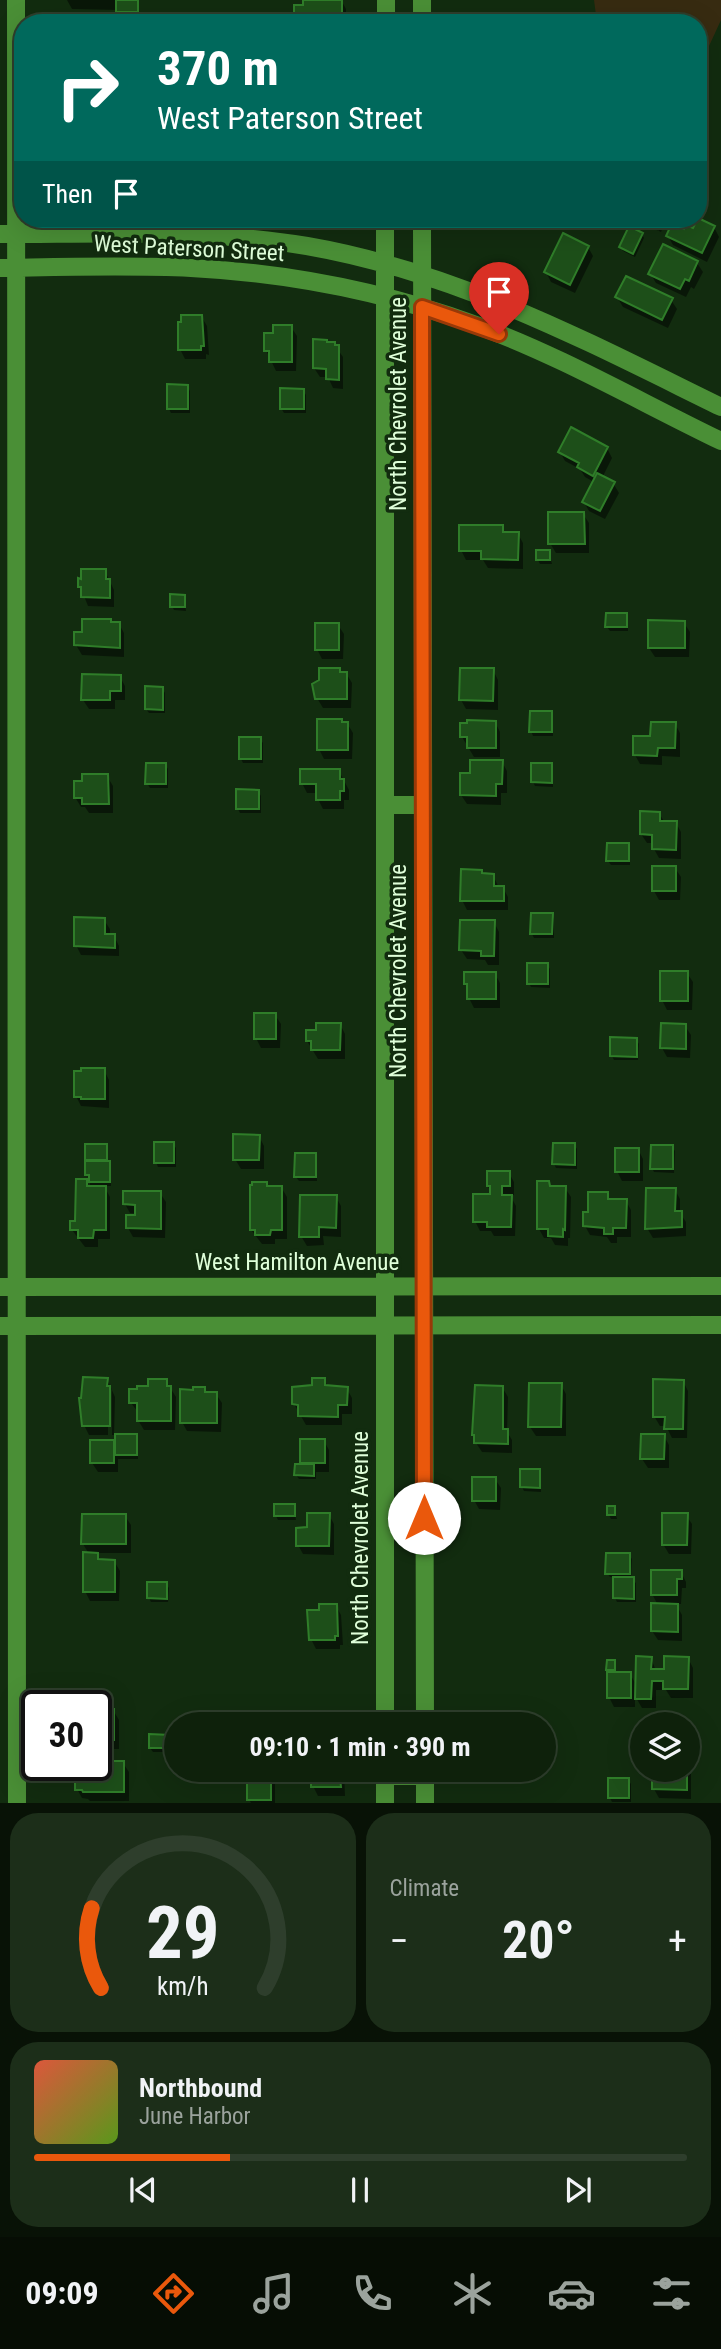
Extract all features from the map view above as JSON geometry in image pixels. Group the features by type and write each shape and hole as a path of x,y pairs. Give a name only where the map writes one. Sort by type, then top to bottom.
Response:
{"street":[{"path":"14,58 8,234 8,1326 18,1803"},
{"name":"North Chevrolet Avenue","path":"385,228 385,1712"},
{"name":"North Chevrolet Avenue","path":"422,228 425,1712"},
{"name":"West Paterson Street","path":"8,234 223,236 307,246 385,263 520,310 721,407"},
{"name":"West Paterson Street","path":"8,268 164,267 221,270 300,279 385,298 422,307 522,344 721,441"},
{"path":"385,805 422,805"},
{"name":"West Hamilton Avenue","path":"8,1287 721,1286"},
{"path":"8,1326 721,1325"},
{"path":"385,1782 385,1803"},
{"path":"425,1782 425,1803"}],"shaded area":[{"path":"594,0 721,0 721,20 707,50 707,14 596,14"}],"building":[{"path":"116,0 138,0 138,12 116,12"},
{"path":"303,0 342,0 342,14 294,14 294,5 303,5"},
{"path":"707,222 715,226 702,253 666,236 670,228 707,228"},
{"path":"628,228 643,233 633,254 619,247"},
{"path":"563,233 589,246 570,285 544,272"},
{"path":"663,244 698,261 689,281 685,279 680,289 648,274"},
{"path":"626,276 673,298 662,320 615,297"},
{"path":"181,315 202,315 204,346 201,346 201,350 178,350 178,322 181,322"},
{"path":"273,325 292,325 292,362 269,362 269,351 264,351 264,333 273,333"},
{"path":"313,339 327,340 339,345 339,380 326,379 326,369 313,368"},
{"path":"167,384 188,385 188,409 167,409"},
{"path":"280,388 304,389 304,409 280,409"},
{"path":"571,427 608,447 593,476 577,467 579,463 558,452"},
{"path":"597,473 615,482 600,511 582,502"},
{"path":"548,512 584,512 585,544 548,544"},
{"path":"459,525 503,525 503,532 519,532 518,560 481,559 481,551 459,551"},
{"path":"536,550 550,550 550,560 536,560"},
{"path":"81,569 106,569 106,579 110,579 110,598 81,597 78,578 81,579"},
{"path":"170,594 185,595 185,607 170,607"},
{"path":"606,613 627,613 627,627 605,627"},
{"path":"82,619 111,619 111,622 120,622 120,648 74,645 74,632 82,632"},
{"path":"648,620 685,621 685,648 648,648"},
{"path":"315,623 339,623 339,650 315,650"},
{"path":"319,668 340,668 340,672 347,672 347,699 315,699 312,684 319,680"},
{"path":"460,668 494,668 493,701 459,700"},
{"path":"82,674 121,675 121,691 110,691 110,700 81,700"},
{"path":"145,686 163,687 163,710 145,709"},
{"path":"530,711 552,711 552,732 529,732"},
{"path":"317,719 342,719 342,722 348,722 348,750 317,750"},
{"path":"467,720 496,721 496,748 467,748 467,737 460,737 460,723 467,723"},
{"path":"651,722 676,722 675,748 658,748 657,756 633,755 633,736 650,736"},
{"path":"239,737 261,737 261,759 239,759"},
{"path":"470,760 503,760 502,784 496,784 496,796 460,795 460,773 470,773"},
{"path":"146,763 166,763 166,784 145,784"},
{"path":"531,763 552,763 552,783 531,782"},
{"path":"300,769 340,769 340,779 344,779 344,791 340,791 340,800 316,800 316,784 300,784"},
{"path":"82,774 108,774 109,804 82,804 82,798 74,798 74,781 82,781"},
{"path":"236,789 259,790 259,809 236,809"},
{"path":"640,811 660,812 660,821 677,821 676,850 652,849 652,835 640,834"},
{"path":"607,843 629,843 629,861 606,861"},
{"path":"652,866 676,866 676,891 652,891"},
{"path":"461,869 482,870 482,873 494,874 494,886 504,886 504,901 460,901"},
{"path":"531,913 553,913 552,934 530,934"},
{"path":"74,917 105,918 105,934 115,934 115,948 74,946"},
{"path":"460,920 495,920 494,956 481,956 481,951 459,950"},
{"path":"527,963 548,963 548,984 527,984"},
{"path":"660,971 688,971 688,1001 660,1001"},
{"path":"464,972 496,972 496,999 467,999"},
{"path":"254,1013 276,1013 276,1039 254,1039"},
{"path":"316,1023 341,1023 340,1050 311,1050 311,1041 306,1041 306,1030 316,1030"},
{"path":"661,1023 686,1024 686,1049 660,1048"},
{"path":"610,1037 637,1038 637,1057 610,1056"},
{"path":"81,1068 105,1068 105,1099 74,1097 74,1071 81,1071"},
{"path":"233,1134 260,1135 259,1160 233,1160"},
{"path":"154,1142 174,1142 174,1163 154,1163"},
{"path":"553,1143 575,1143 575,1165 552,1164"},
{"path":"85,1144 107,1144 107,1160 85,1160"},
{"path":"651,1145 673,1145 673,1169 650,1169"},
{"path":"615,1148 639,1148 639,1172 615,1172"},
{"path":"295,1153 316,1153 316,1177 294,1177"},
{"path":"85,1161 110,1161 110,1182 89,1182 89,1175 85,1175"},
{"path":"487,1171 510,1171 510,1186 502,1186 502,1195 512,1195 511,1227 487,1227 487,1222 473,1222 473,1194 490,1194"},
{"path":"76,1179 87,1179 87,1186 106,1186 106,1230 94,1230 93,1238 78,1238 78,1230 70,1230 70,1221 75,1221"},
{"path":"537,1181 549,1181 550,1186 566,1186 563,1237 548,1236 548,1229 537,1229"},
{"path":"252,1182 282,1186 282,1230 271,1230 270,1235 255,1235 255,1230 250,1230"},
{"path":"646,1188 676,1188 675,1211 682,1211 682,1227 645,1229"},
{"path":"123,1191 161,1191 161,1229 126,1228 126,1215 135,1215 135,1205 123,1204"},
{"path":"588,1192 608,1192 608,1199 627,1199 626,1228 613,1228 613,1234 604,1234 604,1228 583,1226 583,1212 588,1212"},
{"path":"300,1195 337,1195 336,1228 319,1227 319,1237 299,1237"},
{"path":"83,1377 108,1378 110,1426 82,1426 79,1398"},
{"path":"312,1378 325,1378 325,1385 348,1387 347,1405 338,1405 338,1417 298,1416 298,1405 292,1404 292,1387 312,1385"},
{"path":"148,1379 167,1379 167,1386 171,1386 171,1421 137,1421 137,1403 129,1403 129,1389 148,1386"},
{"path":"653,1379 684,1380 683,1429 664,1429 665,1417 653,1417"},
{"path":"529,1383 562,1383 561,1427 528,1427"},
{"path":"475,1385 503,1386 503,1429 508,1429 508,1444 474,1443 472,1435"},
{"path":"193,1387 205,1387 205,1392 217,1392 217,1423 180,1423 180,1389 193,1390"},
{"path":"115,1434 137,1434 137,1455 115,1455"},
{"path":"641,1434 665,1434 664,1459 640,1459"},
{"path":"300,1439 325,1439 325,1463 300,1463"},
{"path":"90,1440 114,1440 114,1463 90,1463"},
{"path":"295,1464 314,1464 314,1476 294,1475"},
{"path":"520,1469 540,1469 540,1488 520,1487"},
{"path":"472,1477 496,1477 496,1501 472,1501"},
{"path":"274,1504 295,1504 295,1516 274,1516"},
{"path":"607,1506 615,1506 615,1515 607,1515"},
{"path":"307,1513 330,1513 329,1546 296,1546 296,1528 307,1527"},
{"path":"662,1513 688,1513 687,1545 662,1545"},
{"path":"82,1514 126,1514 126,1544 81,1544"},
{"path":"83,1552 98,1553 98,1559 115,1560 115,1592 83,1592"},
{"path":"606,1553 630,1553 630,1574 605,1574"},
{"path":"651,1570 682,1570 682,1579 677,1579 677,1595 651,1595"},
{"path":"613,1577 634,1577 634,1599 613,1598"},
{"path":"147,1582 167,1582 167,1599 147,1598"},
{"path":"651,1603 678,1604 678,1632 651,1631"},
{"path":"319,1604 337,1604 338,1636 335,1636 335,1640 309,1640 307,1610 319,1610"},
{"path":"636,1656 652,1657 651,1669 664,1669 664,1656 689,1657 688,1689 663,1689 663,1681 652,1681 651,1699 635,1699"},
{"path":"607,1660 615,1660 615,1670 606,1670"},
{"path":"607,1672 631,1672 631,1698 607,1698"},
{"path":"112,1709 114,1709 112,1740"},
{"path":"149,1734 164,1735 164,1748 149,1748"},
{"path":"112,1761 124,1761 124,1792 75,1790 75,1781 112,1781"},
{"path":"608,1778 629,1778 629,1798 608,1798"},
{"path":"247,1782 271,1782 271,1800 247,1800"},
{"path":"311,1782 340,1782 341,1787 311,1787"},
{"path":"652,1782 687,1782 687,1790 652,1789"}],"route":[{"path":"424,1518 422,307 499,334"}]}
